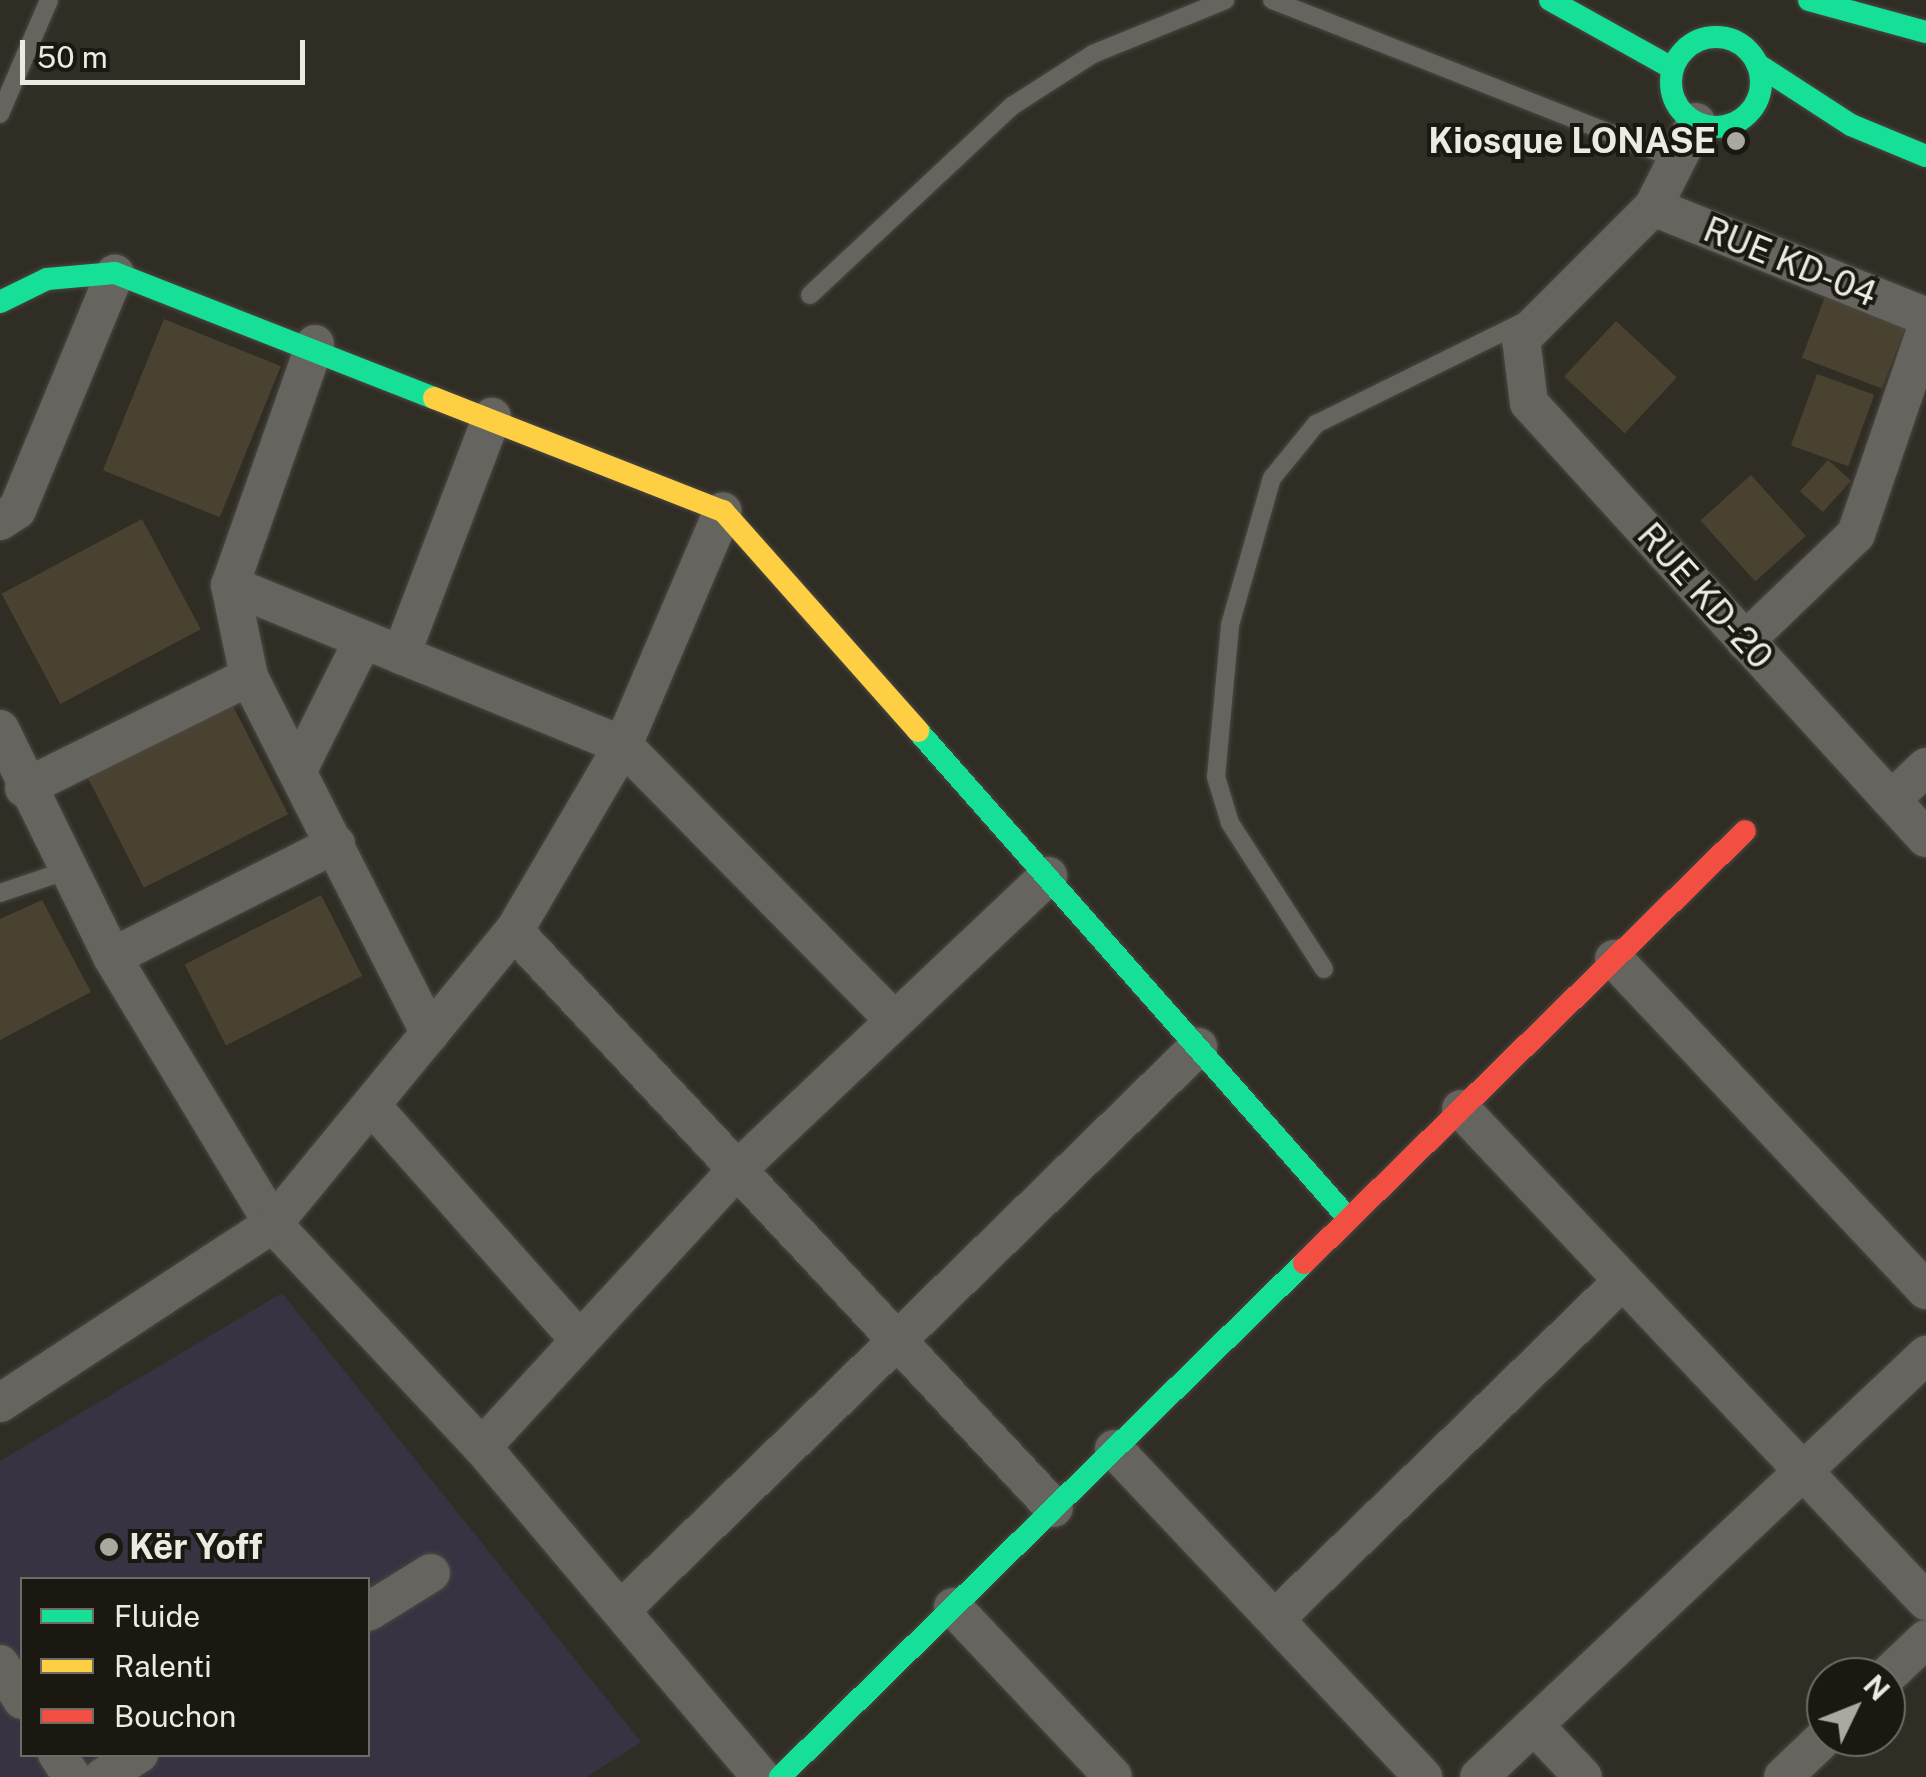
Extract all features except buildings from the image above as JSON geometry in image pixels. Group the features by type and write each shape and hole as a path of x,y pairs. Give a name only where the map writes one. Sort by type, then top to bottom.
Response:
{"main road":[{"path":"1550,0 1672,68"},
{"path":"1809,0 1926,32"},
{"path":"1851,126 1783,118 1696,122 1674,99 1672,68 1690,44 1721,36 1851,126 1926,156"},
{"path":"1740,120 1759,95 1757,64"},
{"path":"0,302 48,279 115,273 315,344 722,511 1349,1220"},
{"path":"780,1777 1744,831"}],"street":[{"path":"1532,326 1654,208 1696,122"},
{"name":"RUE KD-04","path":"1654,208 1926,317"},
{"path":"0,521 17,510 115,273"},
{"name":"RUE KD-20","path":"1532,326 1529,402 1926,838"},
{"path":"1746,640 1856,534 1926,330"},
{"path":"315,344 230,585 250,677 430,1034"},
{"path":"401,655 492,416"},
{"path":"0,1403 273,1224 514,931 623,745 722,511"},
{"path":"230,585 623,745 892,1018"},
{"path":"298,770 364,640"},
{"path":"24,788 250,677"},
{"path":"0,729 24,788 112,957 273,1224 482,1447 761,1777"},
{"path":"1891,800 1926,766"},
{"path":"112,957 336,844"},
{"path":"482,1447 576,1336 736,1172 892,1018 1048,876"},
{"path":"514,931 1054,1508"},
{"path":"1614,959 1926,1290"},
{"path":"622,1609 1198,1048"},
{"path":"371,1105 576,1336"},
{"path":"1461,1109 1620,1283 1926,1602"},
{"path":"1276,1617 1620,1283"},
{"path":"1479,1777 1926,1355"},
{"path":"1114,1449 1423,1777"},
{"path":"370,1611 431,1573"},
{"path":"953,1607 1113,1777"},
{"path":"1906,1658 1926,1638"},
{"path":"0,1664 20,1697"},
{"path":"1534,1726 1583,1777"},
{"path":"1783,1777 1806,1755"},
{"path":"103,1777 134,1757"}],"lane":[{"path":"0,114 49,0"},
{"path":"810,295 1012,106 1093,54 1225,0"},
{"path":"1272,0 1680,160"},
{"path":"1324,969 1230,823 1216,778 1230,625 1272,478 1316,424 1532,326"},
{"path":"0,893 68,870"}],"shaded area":[{"path":"282,1293 641,1742 587,1777 0,1777 0,1461"}],"traffic: fast":[{"path":"1550,0 1672,68"},
{"path":"1809,0 1926,32"},
{"path":"1716,37 1748,50 1761,82 1748,114 1716,127 1684,114 1671,82 1684,50 1716,37"},
{"path":"1757,64 1851,125 1926,156"},
{"path":"0,302 47,279 115,273 434,398"},
{"path":"918,731 1349,1219"},
{"path":"780,1777 1304,1263"}],"traffic: slow":[{"path":"434,398 723,511 918,731"}],"traffic: jam":[{"path":"1304,1263 1745,831"}],"place":[{"name":"Kiosque LONASE","path":"1736,141"},
{"name":"Kër Yoff","path":"109,1547"}]}
